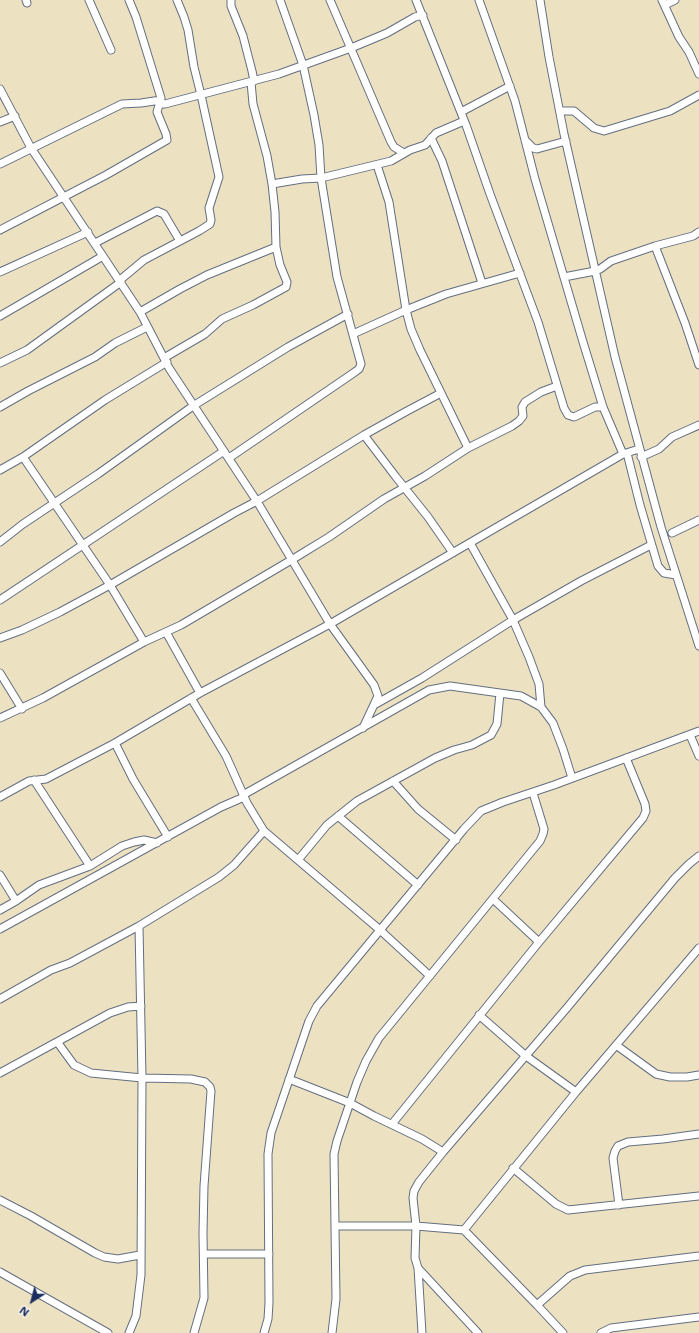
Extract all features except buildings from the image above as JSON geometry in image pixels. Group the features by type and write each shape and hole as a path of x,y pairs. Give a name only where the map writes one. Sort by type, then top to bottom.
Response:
{"street":[{"path":"89,0 111,50"},
{"path":"0,230 167,140 166,134 157,115 157,109 160,102 144,41 129,0"},
{"path":"0,363 38,342 120,281 144,260 200,231 210,224 212,220 209,208 218,181 216,165 194,67 188,30 177,0"},
{"path":"0,470 23,457 104,400 205,334 222,319 285,288 287,282 280,265 276,247 275,212 272,184 267,156 253,104 252,71 243,36 231,6 231,0"},
{"path":"229,458 265,435 359,369 362,362 352,334 348,314 337,277 321,178 319,145 303,66 280,0"},
{"path":"330,0 391,142 396,149 404,153"},
{"path":"416,0 464,121 538,322 564,408 568,415 578,416 595,407 603,407"},
{"path":"479,0 510,86 549,232 603,407 625,454 651,545 660,570 664,573 676,575"},
{"path":"540,0 549,57 595,272 639,450 676,575 699,646"},
{"path":"675,0 663,3 679,37 690,52 699,74"},
{"path":"0,164 122,104 160,102 165,104 279,74 351,48 415,18 423,16"},
{"path":"460,112 510,86"},
{"path":"0,89 31,148 65,196 140,312 169,368 257,501 293,559 330,624 374,685 378,696 363,728"},
{"path":"560,111 574,111 594,128 604,131 670,111 699,95"},
{"path":"0,122 15,116"},
{"path":"272,184 302,179 321,178 396,159 404,153 425,145 436,133 464,121"},
{"path":"431,138 442,160 482,284"},
{"path":"525,140 533,148 537,149 566,141"},
{"path":"377,165 392,214 406,310 413,336 468,448"},
{"path":"95,244 157,211 161,211 164,214 180,241"},
{"path":"0,272 88,232"},
{"path":"564,277 595,272 611,260 693,236 699,232"},
{"path":"655,246 685,323 699,365"},
{"path":"140,312 208,275 276,247"},
{"path":"0,316 103,256"},
{"path":"352,334 446,294 520,273"},
{"path":"0,542 23,524 194,406 288,347 348,314"},
{"path":"0,407 94,357 115,343 148,327"},
{"path":"0,718 22,709 144,642 166,632 293,559 329,537 384,498 404,488 468,448 516,424 523,416 522,407 525,402 541,392 557,386"},
{"path":"0,638 22,630 60,612 110,585 257,501 364,435 441,393"},
{"path":"641,457 659,449 672,437 699,425"},
{"path":"364,435 404,488 428,516 453,552"},
{"path":"0,797 24,783 46,779 115,743 200,693 330,624 625,454 639,450"},
{"path":"0,600 224,451"},
{"path":"23,457 110,585 144,642"},
{"path":"672,533 699,520"},
{"path":"470,543 514,620 537,680 541,707"},
{"path":"374,705 422,678 514,620 581,581 651,545"},
{"path":"166,632 200,693"},
{"path":"0,673 22,709"},
{"path":"0,929 221,807 244,796 429,690 450,686 521,696 541,707 548,715 556,730 572,778"},
{"path":"298,860 326,825 357,801 435,758 454,750 472,745 491,735 496,724 500,693"},
{"path":"191,698 226,756 244,796 264,831 380,930 430,976"},
{"path":"264,1333 269,1312 268,1154 274,1124 289,1078 309,1021 317,1006 481,811 699,732"},
{"path":"690,735 699,756"},
{"path":"115,743 133,779 168,837"},
{"path":"392,1124 479,1015 646,814 645,804 626,758"},
{"path":"34,780 90,866"},
{"path":"394,781 418,809 456,840"},
{"path":"332,1333 336,1299 334,1154 350,1102 366,1061 379,1038 540,841 543,834 542,822 533,793"},
{"path":"338,816 418,885"},
{"path":"0,999 51,970 70,962 140,926 228,871 264,831"},
{"path":"0,910 39,885 90,866 122,846 134,842 150,841 157,843"},
{"path":"422,1333 413,1198 414,1191 419,1182 675,878 688,864 699,856"},
{"path":"0,875 16,901"},
{"path":"493,899 539,942"},
{"path":"129,1333 136,1316 141,1275 142,1078 140,926"},
{"path":"464,1230 576,1092 699,948"},
{"path":"0,1073 58,1043 110,1013 128,1007 141,1006"},
{"path":"479,1015 526,1056 576,1092"},
{"path":"58,1043 71,1063 88,1073 142,1078 191,1079 205,1082 210,1087 211,1091 204,1186 204,1301 194,1333"},
{"path":"616,1045 648,1069 662,1076 687,1077 699,1075"},
{"path":"289,1078 350,1102 444,1152"},
{"path":"619,1205 613,1158 618,1146 628,1142 699,1134"},
{"path":"513,1168 556,1204 568,1210 699,1196"},
{"path":"0,1200 100,1255 118,1259 140,1255"},
{"path":"336,1226 416,1226 464,1230 563,1333"},
{"path":"204,1254 269,1254"},
{"path":"537,1305 570,1276 585,1270 699,1256"},
{"path":"418,1268 478,1333"},
{"path":"0,1272 108,1333"},
{"path":"600,1333 611,1328 699,1317"}]}
